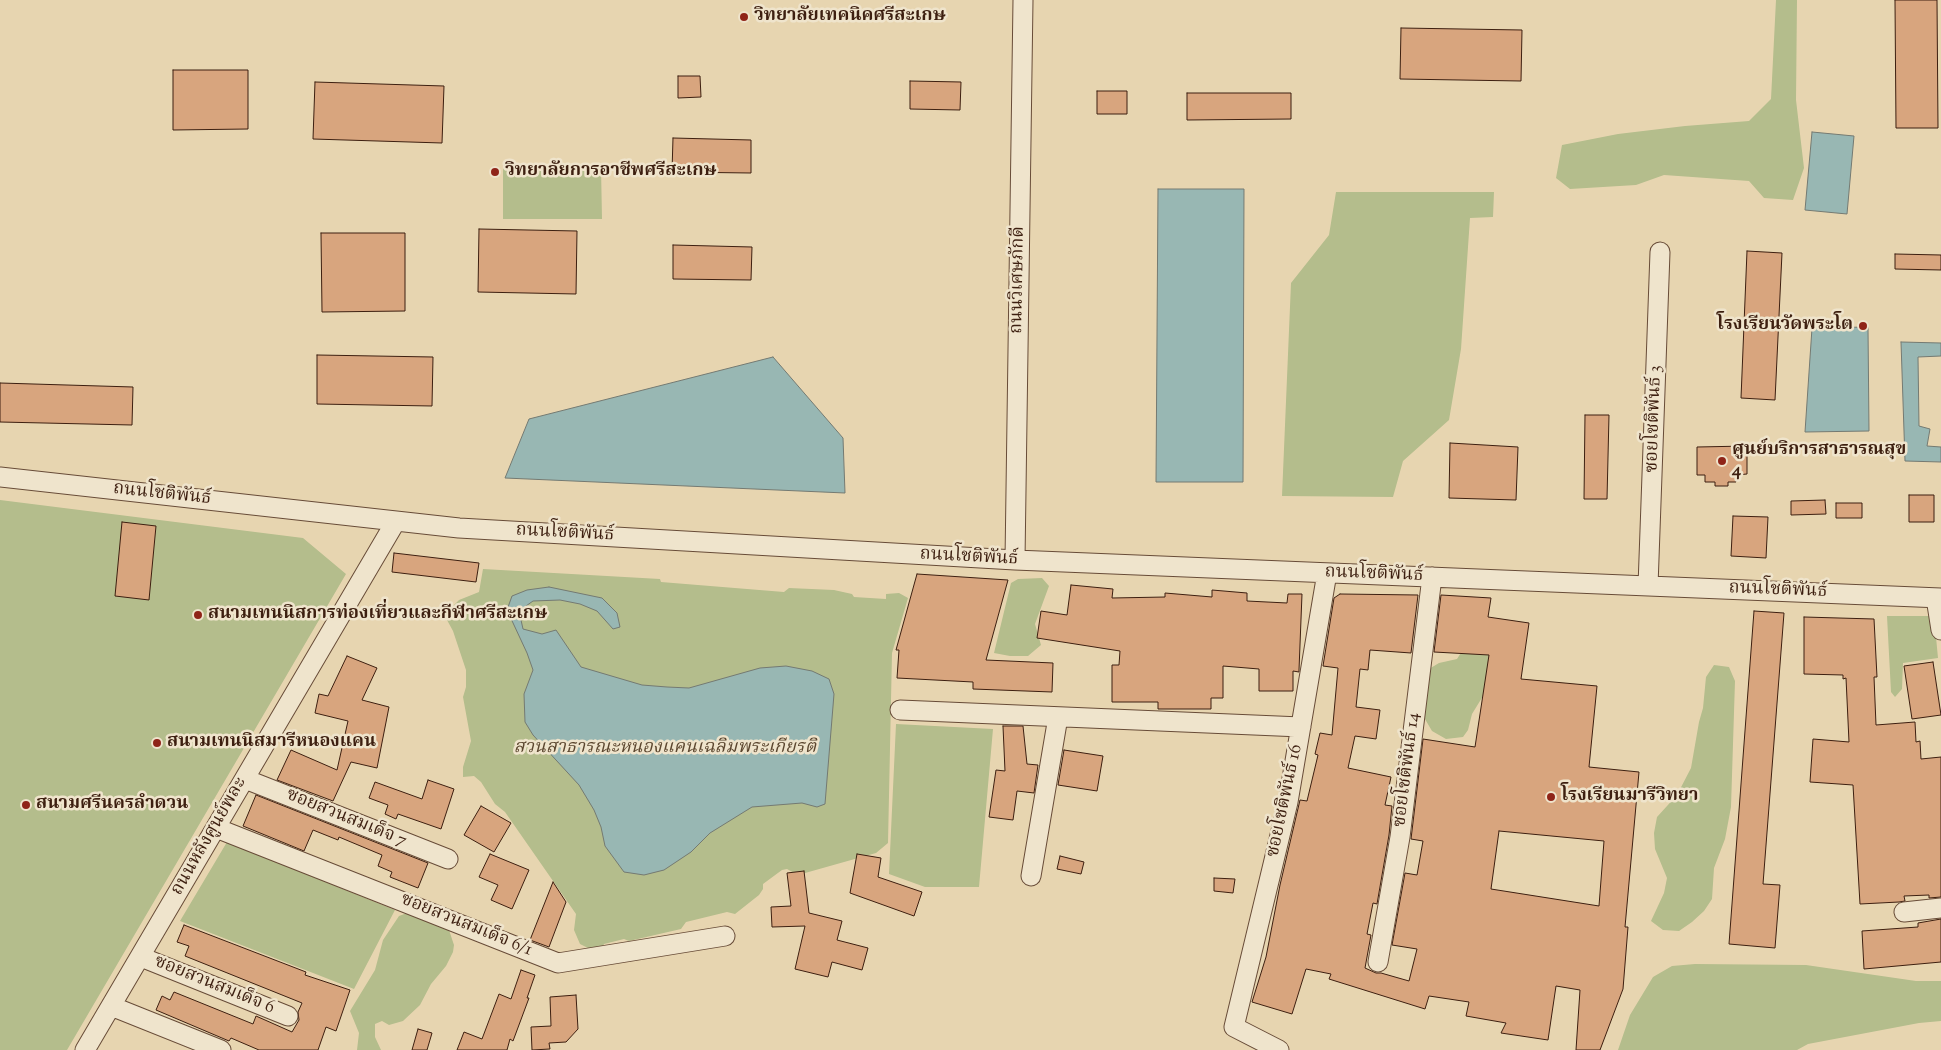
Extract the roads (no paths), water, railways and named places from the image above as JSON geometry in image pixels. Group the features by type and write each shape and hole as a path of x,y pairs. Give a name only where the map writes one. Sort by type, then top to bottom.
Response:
{"street":[{"name":"ถนนวิเศษภักดี","path":"1015,560 1023,0"},
{"name":"ซอยโชติพันธ์ 3","path":"1648,586 1660,252"},
{"name":"ถนนโชติพันธ์","path":"0,477 459,528 1015,560 1939,598"},
{"name":"ถนนหลังศูนย์พละ","path":"85,1050 396,521"},
{"name":"ซอยโชติพันธ์ 16","path":"1279,1050 1234,1027 1288,802 1327,573"},
{"name":"ซอยโชติพันธ์ 14","path":"1378,962 1400,837 1432,577"},
{"path":"1939,598 1941,630"},
{"path":"900,710 1300,727"},
{"path":"1031,876 1058,717"},
{"name":"ซอยสวนสมเด็จ 7","path":"245,779 448,859"},
{"name":"ซอยสวนสมเด็จ 6/1","path":"216,828 558,963 725,936"},
{"path":"1904,912 1941,908"},
{"name":"ซอยสวนสมเด็จ 6","path":"141,957 288,1016"},
{"path":"111,1006 221,1050"}],"water":[{"path":"1812,132 1854,136 1847,214 1805,210"},
{"path":"1158,189 1244,189 1243,482 1156,482"},
{"path":"1868,327 1869,431 1805,432 1812,328"},
{"path":"1901,342 1941,343 1941,356 1918,357 1919,426 1930,429 1927,446 1941,447 1941,462 1905,461"},
{"path":"773,357 843,438 845,493 505,478 529,419"},
{"path":"549,587 602,598 617,613 620,627 613,629 597,611 580,604 560,600 533,601 519,611 523,629 542,634 556,630 581,667 642,685 667,687 689,688 760,668 786,666 812,671 829,679 834,694 825,804 817,807 802,803 752,807 710,833 691,852 664,870 644,875 624,872 605,846 601,827 594,810 579,785 533,735 525,722 524,694 533,670 507,610 512,596 527,590"}],"place":[{"name":"วิทยาลัยเทคนิคศรีสะเกษ","path":"744,17"},
{"name":"วิทยาลัยการอาชีพศรีสะเกษ","path":"495,172"},
{"name":"โรงเรียนวัดพระโต","path":"1863,326"},
{"name":"ศูนย์บริการสาธารณสุข 4","path":"1722,461"},
{"name":"สนามเทนนิสการท่องเที่ยวและกีฬาศรีสะเกษ","path":"198,615"},
{"name":"สนามเทนนิสมารีหนองแคน","path":"157,743"},
{"name":"โรงเรียนมารีวิทยา","path":"1551,797"},
{"name":"สนามศรีนครลำดวน","path":"26,805"}],"park label":[{"name":"สวนสาธารณะหนองแคนเฉลิมพระเกียรติ","path":"665,749"}]}
